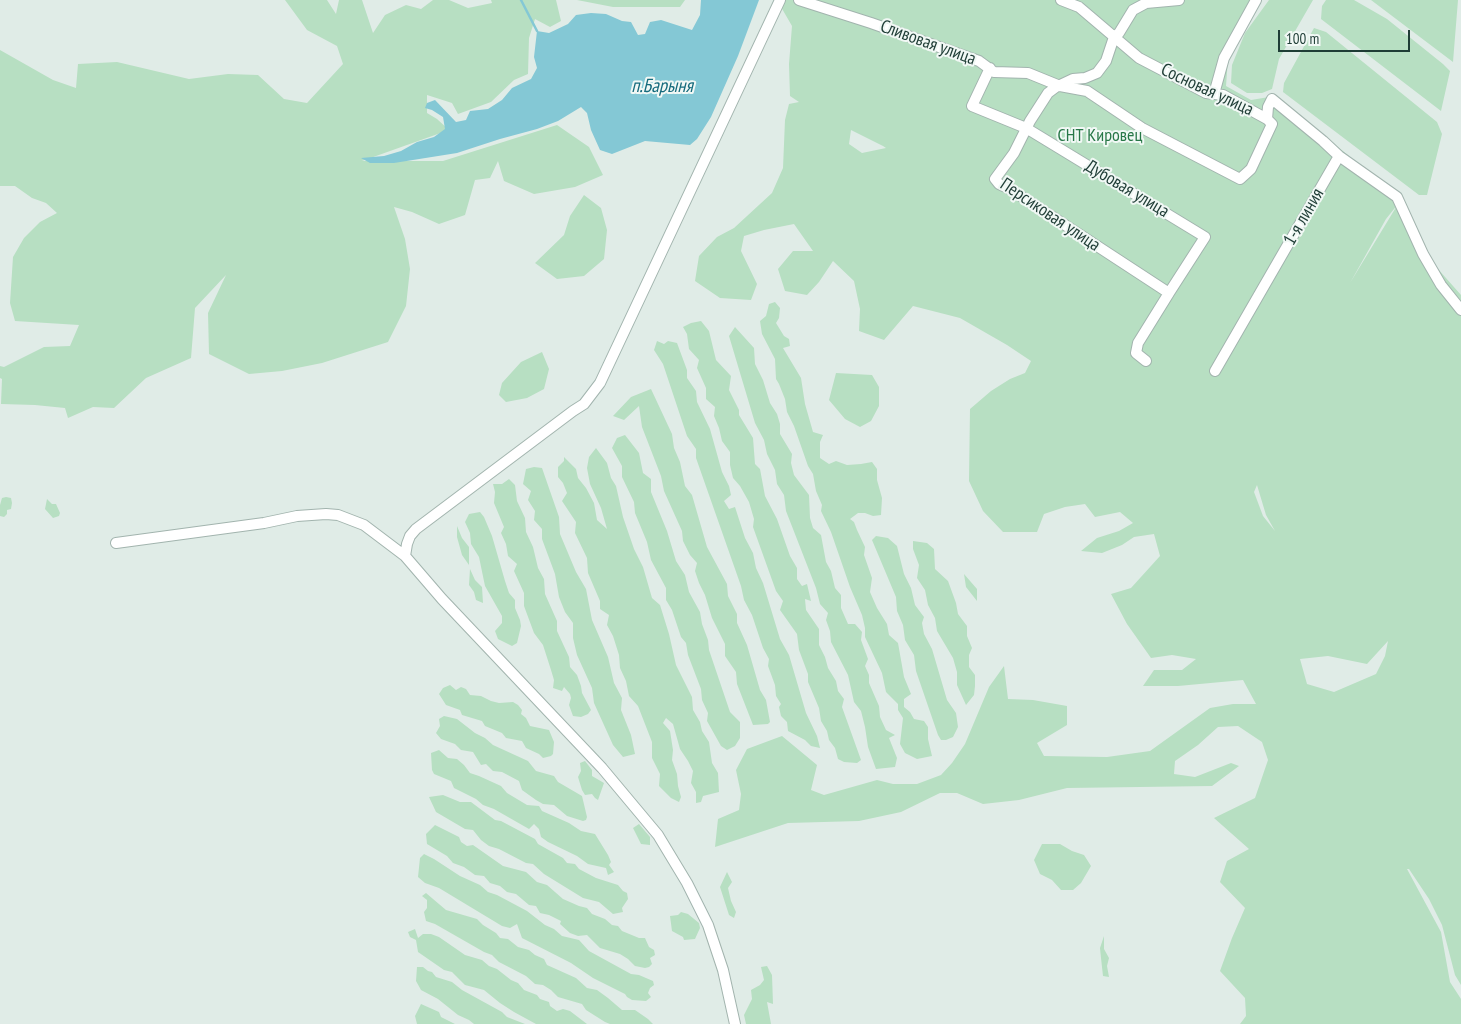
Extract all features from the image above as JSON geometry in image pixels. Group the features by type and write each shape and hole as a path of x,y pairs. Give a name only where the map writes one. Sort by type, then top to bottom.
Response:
{"street":[{"path":"405,556 410,536 416,529 584,404 600,383 780,0"},
{"name":"Сливовая улица","path":"799,0 870,22 979,61 994,72 1028,73 1060,86 1087,91 1142,128 1240,179"},
{"name":"Сосновая улица","path":"1061,0 1079,7 1139,58 1206,93 1223,95 1267,119 1272,124 1251,169 1240,179"},
{"name":"Персиковая улица","path":"1169,293 1010,189 998,184 995,179 1014,153 1026,128 1048,93 1073,79 1086,78 1098,73 1106,61 1114,37 1119,33 1133,10 1146,3 1179,0"},
{"path":"1214,94 1224,58 1256,0"},
{"name":"Дубовая улица","path":"990,68 972,106 1026,128 1205,237 1169,293"},
{"path":"1267,119 1268,107 1272,99 1339,156 1397,197 1441,285 1461,310"},
{"name":"1-я линия","path":"1214,371 1339,156"},
{"path":"1146,361 1136,353 1138,343 1169,293"},
{"path":"116,543 264,523 297,516 338,515 364,525 405,556 442,599 602,768 658,835 687,882 708,925 723,970 734,1024"}],"green space":[{"path":"285,0 327,0 336,14 339,0 362,0 373,33 385,15 406,5 421,9 433,0 449,0 468,8 492,3 491,0 556,0 561,21 550,27 535,19 529,38 528,74 514,80 491,102 458,114 452,103 427,95 427,113 449,130 362,161 443,161 557,125 589,147 603,175 575,187 534,194 504,181 498,161 490,178 475,180 465,215 439,224 412,212 394,207 405,239 410,269 406,306 388,342 322,363 282,371 249,374 209,354 208,313 226,275 195,308 191,358 146,378 114,408 93,407 68,418 65,408 1,404 2,379 0,378 0,366 4,367 44,347 70,346 79,325 15,321 10,303 13,257 24,238 40,222 57,213 46,203 32,198 15,186 0,186 0,50 53,80 76,88 78,64 117,62 189,79 228,74 258,75 284,99 307,103 343,64 337,46 307,30"},
{"path":"577,0 685,0 680,7 613,7"},
{"name":"СНТ Кировец","path":"777,0 1262,0 1228,59 1226,86 1251,100 1275,96 1402,199 1430,260 1461,295 1461,985 1455,975 1442,925 1429,899 1409,869 1407,869 1441,932 1450,982 1461,999 1461,1024 1240,1024 1246,1016 1245,998 1220,971 1245,908 1220,882 1227,861 1249,849 1214,818 1255,798 1268,760 1262,742 1238,726 1218,727 1198,745 1175,761 1174,774 1195,777 1231,763 1239,766 1212,786 1067,788 1019,800 983,804 957,793 940,793 901,812 859,821 788,823 715,847 718,819 739,810 741,794 736,770 747,749 782,736 817,765 811,790 824,795 877,780 893,784 917,784 941,775 952,763 965,744 989,687 1004,666 1008,699 1033,700 1067,706 1067,725 1037,743 1044,756 1107,757 1150,751 1210,708 1233,704 1256,704 1243,680 1178,686 1143,686 1154,670 1182,670 1196,659 1172,655 1151,658 1127,624 1111,594 1131,588 1160,556 1154,534 1134,537 1122,545 1102,553 1081,551 1097,538 1119,531 1133,523 1120,512 1095,517 1085,504 1065,507 1044,514 1037,532 1003,532 983,511 969,481 970,409 991,391 1010,379 1025,373 1031,361 960,318 913,306 884,340 859,331 860,309 854,281 833,261 819,282 807,295 785,291 778,269 793,251 813,251 794,224 744,236 741,251 757,284 751,300 720,298 695,281 699,256 717,237 734,228 772,193 783,168 785,120 789,104 799,102 790,96 789,64 792,26","holes":["851,130 886,148 862,153 849,144","1398,204 1350,283 1386,219","1257,485 1266,515 1275,531 1263,516 1254,492","1388,641 1385,656 1376,674 1334,692 1307,684 1300,659 1328,656 1367,664"]},
{"path":"1269,0 1313,0 1279,59 1272,89 1262,93 1247,93 1231,83 1232,65 1245,33"},
{"path":"1326,0 1354,0 1387,19 1443,64 1450,71 1441,111 1321,19 1322,6"},
{"path":"1371,0 1458,0 1453,62"},
{"path":"1314,28 1326,32 1437,122 1442,134 1427,195 1419,195 1283,92 1284,83"},
{"path":"584,195 601,208 607,230 604,259 584,276 557,279 535,263 564,235 570,216"},
{"path":"775,302 780,308 779,318 776,323 784,336 789,339 790,346 783,348 801,378 805,404 813,432 823,435 820,442 820,458 829,464 836,461 847,465 872,462 877,469 877,480 882,498 881,515 873,516 858,513 850,519 854,522 865,547 864,555 872,578 870,592 887,624 889,635 898,643 904,677 911,694 904,699 904,707 914,719 924,721 928,727 928,739 932,756 917,759 905,753 900,744 903,718 898,710 898,704 886,692 882,673 865,637 862,615 831,532 821,511 822,505 816,491 813,474 808,466 787,412 785,399 776,379 775,359 762,334 760,321 766,316 769,304"},
{"path":"701,321 709,331 716,360 731,376 729,390 739,410 739,415 753,438 755,464 760,469 765,496 777,519 790,556 797,568 797,579 802,586 807,584 811,601 805,599 806,610 819,629 819,645 828,668 836,681 838,691 844,699 842,707 861,760 857,763 844,762 838,759 835,748 829,740 808,682 808,674 799,650 797,634 780,610 783,601 776,591 753,527 754,519 749,502 733,478 730,452 722,441 714,416 715,407 706,399 706,388 697,368 699,360 689,349 687,334 683,327"},
{"path":"735,327 754,348 755,364 763,380 770,403 777,414 780,434 792,454 791,463 794,475 809,495 810,518 813,528 821,535 826,562 831,571 835,588 841,595 841,608 848,624 855,624 862,632 861,640 868,659 865,666 869,675 869,683 879,706 880,717 886,730 895,735 889,738 897,758 895,767 876,769 868,747 861,711 854,702 848,675 831,642 826,620 828,613 820,604 816,588 786,511 784,495 777,484 775,470 767,454 764,440 755,423 729,336"},
{"path":"657,341 664,344 668,341 677,343 687,370 687,378 696,391 697,402 710,429 722,472 729,486 731,495 724,501 729,509 735,507 745,538 753,553 756,568 763,583 780,639 789,655 806,713 817,736 820,748 811,746 805,740 788,731 787,722 781,716 779,707 781,704 776,696 775,685 768,666 769,659 763,648 752,615 744,600 741,586 696,458 696,449 687,436 663,364 654,350"},
{"path":"542,352 549,369 544,389 527,398 506,402 499,395 502,383 521,362"},
{"path":"836,373 872,375 879,387 879,406 871,421 860,427 845,419 829,400"},
{"path":"651,389 672,434 685,486 692,495 707,547 727,584 728,596 737,614 737,623 747,645 760,690 766,700 770,722 768,724 753,725 737,684 736,672 725,656 725,644 712,618 695,571 697,563 690,555 683,541 682,531 664,491 661,476 642,427 639,406 624,420 613,416 631,397"},
{"path":"625,435 639,453 643,473 651,479 651,492 667,531 676,561 685,575 689,592 700,612 709,650 730,712 740,722 740,738 735,746 727,750 721,746 707,721 708,713 702,700 701,689 688,655 686,643 681,637 672,610 666,600 666,588 651,560 647,542 635,513 634,502 622,477 622,466 612,448 617,438"},
{"path":"596,448 607,463 611,478 616,486 623,517 634,549 643,567 652,598 660,605 676,665 692,697 693,710 700,722 702,731 709,742 712,763 718,773 719,792 703,796 701,802 696,803 696,792 691,783 693,771 680,749 673,724 666,718 663,723 670,731 673,750 672,760 677,774 681,797 679,802 671,798 659,786 660,774 652,758 652,742 638,706 629,696 626,681 620,668 619,655 607,625 609,615 600,609 600,601 588,573 587,558 575,533 576,522 562,501 567,493 558,477 558,467 564,461 564,457 576,469 578,478 594,503 597,520 607,529 601,508 590,484 587,468 589,457"},
{"path":"542,468 559,517 560,534 576,572 586,589 592,620 608,657 614,683 622,698 621,710 631,735 635,754 623,757 613,745 594,703 592,688 577,655 573,638 573,623 565,612 559,597 555,574 542,539 542,529 534,520 535,511 528,500 531,491 523,484 526,469"},
{"path":"509,479 515,485 517,501 525,518 526,532 533,547 538,568 544,579 545,594 557,621 557,631 569,657 570,667 577,675 582,693 591,710 588,714 581,717 573,716 569,705 570,694 564,687 562,691 553,688 554,680 543,645 534,633 524,606 524,593 514,571 517,564 508,556 506,544 501,533 504,527 494,503 495,492 493,484 502,484"},
{"path":"2,498 11,498 12,503 11,509 7,510 7,514 4,517 0,516 0,505"},
{"path":"47,499 52,504 56,504 60,513 59,516 53,518 45,509"},
{"path":"480,512 492,536 509,593 515,600 515,608 520,620 521,626 517,643 512,646 498,639 495,631 502,623 502,616 485,586 479,557 471,544 470,533 465,522 469,514"},
{"path":"457,526 462,538 469,547 469,565 462,555 457,537"},
{"path":"876,536 888,538 897,546 915,605 924,617 922,623 924,634 932,649 947,700 956,713 958,727 953,737 946,740 941,740 938,735 916,671 914,655 905,640 903,625 897,611 896,597 872,540"},
{"path":"913,541 927,543 934,549 935,569 948,581 958,614 967,626 967,636 972,648 969,655 969,667 975,675 975,686 974,695 966,705 957,685 957,672 953,658 937,631 935,618 928,605 925,590 917,578 919,565 913,549"},
{"path":"470,569 475,580 482,587 483,603 476,600 474,592 469,585"},
{"path":"964,574 977,589 977,601 966,587"},
{"path":"450,685 456,690 461,687 466,689 470,695 481,696 499,703 513,702 518,705 522,710 521,714 526,718 530,726 549,730 554,742 553,754 543,758 526,748 522,741 506,738 502,733 485,726 482,721 462,715 460,710 446,705 439,694 443,688"},
{"path":"444,716 457,719 493,745 528,761 536,771 554,776 558,782 582,796 586,820 583,821 567,816 554,805 543,804 522,790 519,781 502,772 493,771 486,764 481,765 473,752 461,750 455,744 441,739 436,733 440,726 439,719"},
{"path":"439,750 448,758 457,759 470,773 501,786 507,793 527,805 539,806 542,811 569,823 581,831 595,834 608,855 611,862 609,865 614,872 608,875 606,868 588,864 577,856 548,842 541,837 539,829 534,824 529,829 454,788 451,781 434,774 432,770 431,753"},
{"path":"585,761 592,770 592,776 604,783 598,800 592,794 585,795 582,790 578,777 581,771 580,763"},
{"path":"443,795 460,802 471,802 495,820 501,821 535,839 538,844 563,858 567,863 575,864 579,869 596,878 618,885 627,893 628,899 622,908 623,912 613,914 599,902 583,898 544,874 533,864 526,863 489,846 473,830 465,829 436,812 429,797"},
{"path":"639,824 650,837 650,845 641,844 633,828"},
{"path":"435,825 459,837 461,842 467,846 473,845 503,866 526,872 537,882 547,885 563,899 587,908 592,914 605,919 612,925 618,926 622,931 639,938 645,938 649,947 654,950 655,955 650,958 652,964 645,968 635,966 620,954 600,948 587,935 578,936 570,933 560,924 561,921 540,913 536,906 529,905 516,894 507,892 500,886 490,883 484,876 475,875 464,867 453,863 447,856 427,844 426,834"},
{"path":"1042,844 1060,844 1084,855 1091,866 1081,883 1073,890 1061,890 1052,880 1040,874 1034,860"},
{"path":"424,854 460,876 480,885 488,892 527,911 562,936 579,940 589,951 631,974 653,981 654,985 648,993 651,997 646,1001 632,1000 571,963 522,938 517,924 510,928 502,926 439,888 425,883 418,877 420,858"},
{"path":"727,872 732,882 728,888 736,912 734,918 729,915 720,887"},
{"path":"426,893 446,910 477,919 500,938 508,939 518,947 529,950 544,959 547,965 576,978 587,988 597,990 622,1010 635,1010 653,1024 610,1024 586,1010 582,1004 558,997 543,985 535,984 526,976 499,962 492,955 426,921 424,912 427,908 427,900 422,896"},
{"path":"681,912 688,914 699,923 700,928 695,939 684,940 683,937 672,931 670,916 678,915"},
{"path":"415,929 418,938 423,934 439,937 465,955 482,960 489,966 497,969 518,983 524,990 549,1002 550,1006 557,1011 563,1009 570,1011 587,1024 536,1024 500,1003 484,990 465,985 452,972 444,970 418,952 416,940 410,937 408,932"},
{"path":"1104,936 1104,949 1109,958 1107,966 1109,977 1103,976 1100,948"},
{"path":"767,966 772,975 773,1004 767,1002 771,1024 746,1024 744,1015 752,999 751,990 760,985 764,980 761,967"},
{"path":"417,967 423,967 432,972 436,977 452,982 462,990 502,1012 507,1017 525,1024 474,1024 458,1015 438,999 421,990 416,981"},
{"path":"421,1004 439,1012 441,1017 455,1024 417,1024 415,1016"}],"water":[{"name":"п.Барыня","path":"701,0 759,0 738,56 711,117 697,139 690,145 645,141 612,154 600,150 591,130 587,113 581,107 558,121 537,129 457,153 394,163 370,163 361,158 384,156 401,151 417,142 434,137 445,129 443,117 425,108 427,103 435,100 456,122 466,120 470,111 488,109 502,100 512,88 531,79 537,68 534,57 537,31 549,33 568,24 576,15 591,13 606,14 622,21 631,22 638,35 645,34 650,22 661,20 692,30 700,15"}],"waterway":[{"path":"521,0 537,31"}]}
